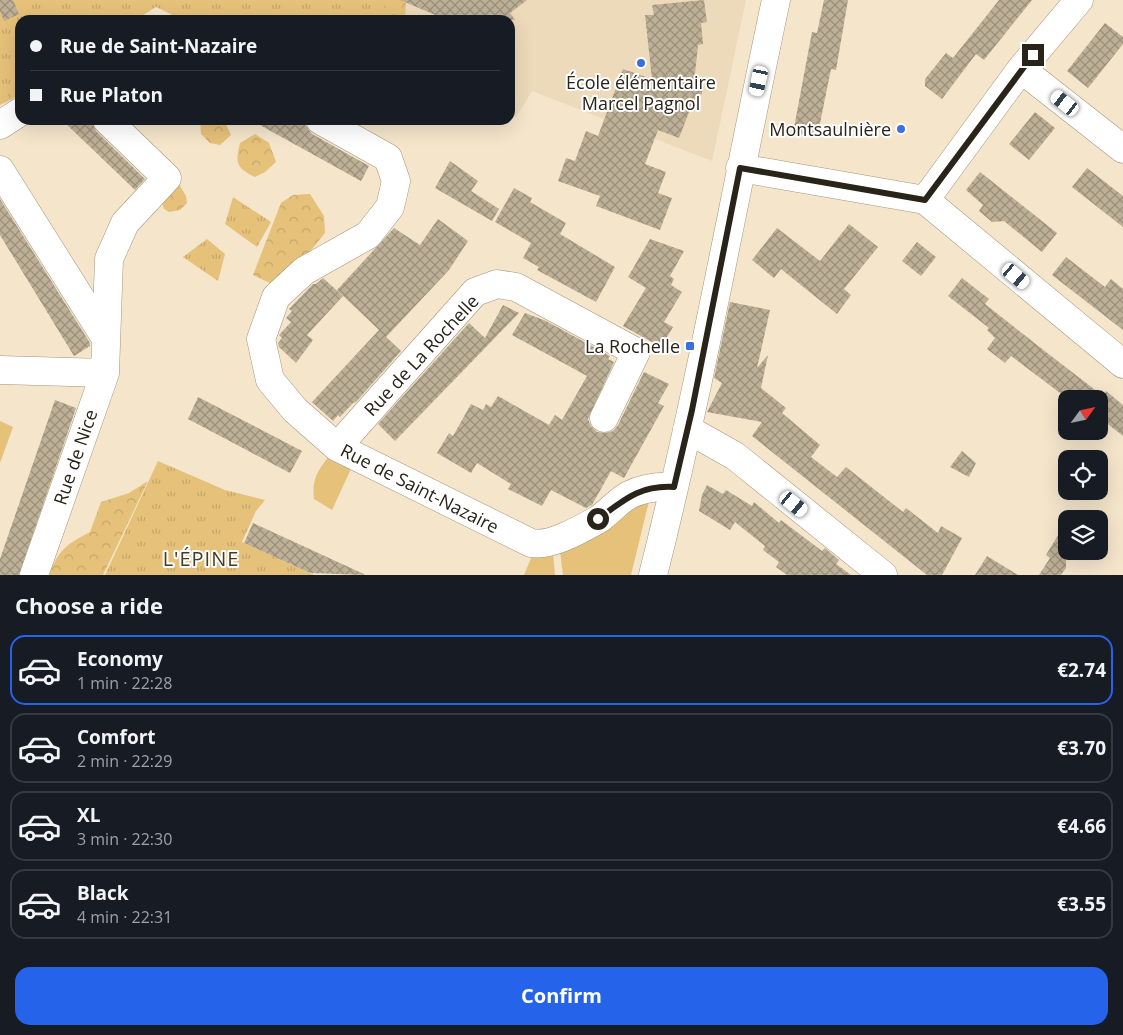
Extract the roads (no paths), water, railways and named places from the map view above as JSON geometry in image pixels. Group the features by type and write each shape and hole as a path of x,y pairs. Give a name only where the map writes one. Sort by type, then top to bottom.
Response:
{"street":[{"path":"653,575 688,429 740,168 776,0"},
{"path":"925,200 1022,69 1079,0"},
{"path":"1022,69 1123,149"},
{"path":"0,125 15,115"},
{"name":"Rue de Nice","path":"34,575 105,373 108,259 125,223 167,178 112,125"},
{"name":"Rue de Saint-Nazaire","path":"329,125 388,158 396,181 390,207 368,234 304,270 276,297 262,339 270,380 295,410 337,447 537,544 562,537 598,519 628,496 647,488 674,487"},
{"path":"740,168 925,200 1123,364"},
{"path":"0,170 105,337"},
{"name":"Rue de La Rochelle","path":"337,447 475,292 497,284 516,287 636,352 604,418"},
{"path":"0,370 105,373"},
{"path":"688,429 735,456 883,575"}],"place":[{"name":"École élémentaire Marcel Pagnol","path":"641,63"},
{"name":"Montsaulnière","path":"901,129"},
{"name":"La Rochelle","path":"690,346"}],"district":[{"name":"L'ÉPINE","path":"201,558"}]}
